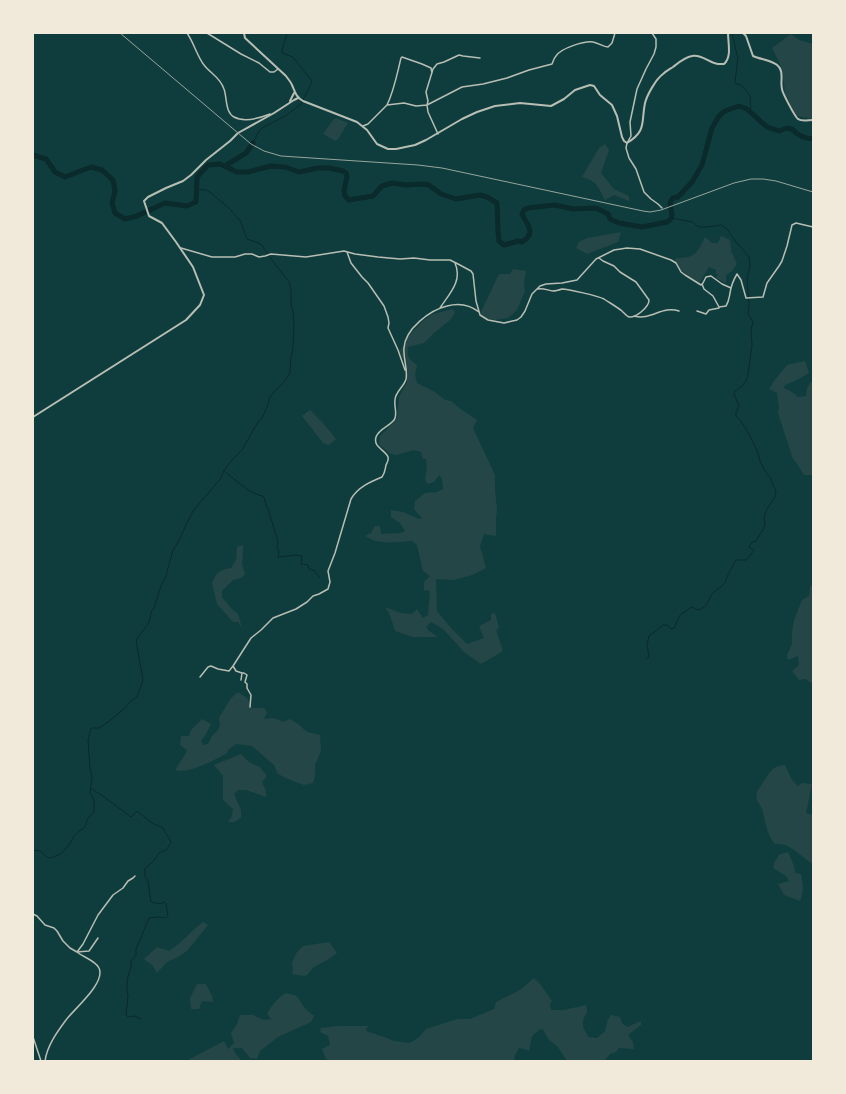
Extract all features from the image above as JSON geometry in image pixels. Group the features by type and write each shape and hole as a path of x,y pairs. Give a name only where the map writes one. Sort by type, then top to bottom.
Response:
{"street":[{"path":"187,33 198,56 205,66 218,78 224,88 228,111 235,117 248,120 274,113"},
{"path":"207,33 259,63 270,72 274,72 278,69"},
{"path":"244,33 245,38 292,83 294,92 299,99 357,122 367,130 378,144 388,149 396,149 414,145 438,134 462,119 495,106 520,103 551,106 564,99 575,90 590,86 594,86 600,95 612,105 617,116 622,137 624,141 627,142"},
{"path":"387,105 404,103 416,106 427,105 462,87 507,78 552,64 556,55 576,44 595,42 608,48 612,44 615,33"},
{"path":"652,33 656,39 656,47 637,89 630,122 631,136 627,142 626,148 627,153 636,169 644,192 650,199 662,208"},
{"path":"627,142 640,132 647,96 659,78 680,62 691,56 698,56 717,64 724,64 729,57 728,33"},
{"path":"743,33 746,36 753,56 771,62 780,68 782,75 782,89 793,114 802,120 813,120"},
{"path":"438,134 428,112 427,105 428,101 426,92 432,73 437,64 459,55 480,58"},
{"path":"362,126 368,124 387,105 393,92 402,57 431,68 432,73"},
{"path":"290,102 294,92"},
{"path":"33,417 186,320 200,305 204,295 193,267 162,223 149,216 144,201 148,197 183,181 238,133 274,113 290,102 299,99"},
{"path":"697,311 706,314 709,310 726,306 736,274 739,274 742,280 746,298 763,297 767,283 782,261 792,225 796,223 813,227"},
{"path":"180,248 212,257 235,257 245,254 252,254 259,257 271,254 306,257 344,251 400,259 414,258 444,260 466,268 473,274 478,312"},
{"path":"200,677 208,667 211,666 229,671 251,638 273,618 296,609 313,596 328,588 330,582 328,571 334,558 351,499 359,488 382,477 384,474 389,459 388,456 377,446 375,441 376,436 380,431 394,421 396,413 395,398 404,385 406,379 404,347 408,336 422,319 440,308 450,305 461,305 474,308 480,315 488,320 504,323 517,320 525,311 532,294 540,286 577,280 594,261 614,250 627,248 640,249 672,260 676,263 684,275 698,284 702,284"},
{"path":"347,252 351,263 368,283 384,306 388,317 388,328 406,371"},
{"path":"599,258 614,266 620,272 636,282 649,300 647,307 634,316"},
{"path":"440,308 457,280 458,269 455,263"},
{"path":"702,284 706,277 710,276 731,288"},
{"path":"702,284 704,289 711,294 718,306 721,308"},
{"path":"536,290 541,288 555,291 561,289 601,298 621,310 626,316 629,317 634,316 641,318 668,310 679,311"},
{"path":"233,666 236,671 247,675 245,682 251,695 250,707"},
{"path":"241,680 242,673"},
{"path":"77,952 83,944 98,915 113,895 123,888 128,881 135,876"},
{"path":"33,914 37,916 45,925 54,928 67,945 100,968 100,975 88,996 67,1019 56,1035 49,1048 45,1061"},
{"path":"77,952 89,951 98,938"},
{"path":"33,1038 41,1061"}],"shaded area":[{"path":"791,34 799,40 813,44 813,119 796,116 785,93 780,64 772,48"},
{"path":"336,118 348,123 338,139 335,141 323,134"},
{"path":"605,144 609,150 601,173 614,189 629,196 629,201 614,195 605,200 594,182 582,177 599,148"},
{"path":"621,232 618,242 587,254 576,248 579,242 587,238"},
{"path":"721,236 730,240 731,251 737,264 732,271 726,275 726,283 716,278 718,274 716,274 716,270 709,267 699,284 680,270 675,261 676,258 687,257 695,254 705,237 712,243 718,243"},
{"path":"513,269 526,271 524,283 525,291 517,310 508,318 495,320 488,319 480,314 499,274 510,274"},
{"path":"453,309 455,313 451,319 424,343 408,347 408,353 409,358 417,365 415,375 417,383 435,392 445,400 451,401 477,420 473,428 495,475 497,509 496,536 484,534 480,546 486,568 472,575 454,580 436,579 437,611 467,644 484,638 479,626 491,620 491,614 495,613 499,628 496,630 503,651 481,664 464,652 443,629 431,622 426,627 438,637 413,637 395,631 385,607 401,613 412,614 417,609 423,618 428,615 430,591 424,590 424,582 430,576 423,571 417,545 412,541 382,542 365,536 371,533 375,526 380,526 381,534 401,533 405,531 400,523 391,517 391,510 403,512 419,519 422,518 414,509 415,501 425,493 437,492 443,489 442,479 439,475 434,482 428,484 425,480 427,467 426,459 423,459 421,452 414,450 396,455 389,453 379,444 380,436 397,417 399,397 407,382 407,368 400,351 411,333 424,320 433,314"},
{"path":"805,361 809,373 785,385 784,388 798,397 806,396 807,388 811,382 813,382 813,476 804,475 793,459 778,413 779,408 777,393 769,389 787,365"},
{"path":"310,410 336,439 329,445 323,443 302,416"},
{"path":"243,545 242,564 245,574 241,578 233,580 222,591 222,597 238,614 242,628 238,622 233,622 217,604 212,583 215,576 219,572 231,568 236,560 237,547"},
{"path":"813,583 813,684 805,679 799,680 792,671 799,665 798,656 788,660 787,655 792,644 794,620 802,600 809,596 810,587"},
{"path":"238,692 247,698 252,708 264,708 267,712 264,719 274,718 283,722 290,719 307,732 320,735 321,751 315,765 315,776 313,783 304,785 278,774 274,765 252,746 236,744 229,749 226,754 208,763 193,769 180,771 175,770 187,750 180,745 181,736 189,736 191,730 202,719 211,724 201,741 203,745 208,744 212,736 218,730 220,725 219,718 231,698"},
{"path":"241,754 249,762 260,767 267,776 262,782 266,791 266,797 246,790 238,790 234,794 241,810 241,818 234,822 228,822 232,816 233,809 223,800 223,776 214,765"},
{"path":"785,765 792,780 798,786 802,783 812,784 806,813 813,815 813,864 788,846 783,844 775,844 772,841 768,833 762,810 757,800 756,795 758,790 771,771 776,767"},
{"path":"788,852 794,866 795,873 801,874 803,888 800,901 784,895 778,884 789,881 786,876 773,868 775,861 780,854"},
{"path":"203,922 208,925 187,951 167,962 157,973 153,966 144,959 157,947 169,951 178,945"},
{"path":"329,942 337,953 314,967 307,975 292,974 292,962 297,952 303,946"},
{"path":"534,978 552,1001 550,1004 551,1010 564,1010 586,1005 587,1012 583,1025 584,1030 589,1037 597,1038 605,1031 608,1019 611,1015 620,1017 622,1023 627,1027 641,1021 641,1025 628,1035 633,1042 634,1049 619,1048 616,1052 610,1054 604,1061 567,1061 558,1047 549,1040 543,1030 540,1029 532,1036 529,1051 519,1048 515,1055 514,1061 329,1061 326,1059 322,1049 330,1045 328,1036 320,1032 321,1028 338,1026 368,1026 366,1031 394,1041 410,1043 419,1037 426,1029 457,1019 470,1019 494,1009 496,1002 520,990"},
{"path":"197,984 206,984 212,996 213,1002 202,1001 199,1009 191,1009 190,998"},
{"path":"285,993 298,997 305,1008 314,1016 311,1022 278,1037 260,1051 257,1059 250,1058 242,1048 233,1048 235,1053 242,1061 178,1061 188,1060 224,1041 228,1049 234,1043 231,1033 237,1024 240,1015 253,1015 264,1020 271,1019 267,1014 275,1002"}],"waterway":[{"path":"253,143 262,128 287,115 301,104 312,82 293,57 282,53 287,33"},
{"path":"732,33 738,57 735,82 743,87 750,96 751,113"},
{"path":"33,155 46,159 55,172 65,177 91,167 102,170 113,180 115,191 112,203 115,213 125,219 137,216 165,203 187,206 196,202 197,177 208,165 220,164 237,172 248,172 271,166 285,167 299,172 318,168 329,168 346,173 347,176 344,191 345,196 349,200 373,196 382,186 392,183 406,185 429,185 441,194 456,199 480,195 487,197 497,203 499,241 504,245 518,241 522,242 527,239 530,229 522,214 524,210 528,208 555,205 573,209 596,208 608,214 610,219 619,223 642,227 667,222 671,219 672,214 671,201 673,198 678,197 692,182 702,165 712,128 719,116 725,111 739,106 747,109 767,127 779,131 787,128 792,129 801,136 813,139"},
{"path":"225,166 246,153 253,143"},
{"path":"33,850 40,851 50,858 62,853 74,836 83,829 87,820 94,812 94,800 90,793 92,777 88,740 91,728 99,728 108,722 137,697 143,680 136,640 148,624 151,612 165,579 173,550 193,511 221,478 224,470 242,450 256,425 262,418 269,399 290,373 294,326 289,282 261,244 247,239 240,220 231,210 211,193 206,190 197,189"},
{"path":"647,659 649,656 647,645 649,636 663,625 667,625 671,629 674,628 680,615 692,607 698,610 702,609 712,594 723,586 736,560 746,560 752,553 754,550 749,547 752,542 756,541 765,525 764,517 767,509 775,497 776,491 771,479 760,461 749,434 736,416 739,406 734,394 735,391 742,386 747,379 752,345 751,330 753,322 748,314 749,305 747,279 750,266 749,257 727,229 721,225 700,227 693,222 671,218"},
{"path":"224,471 249,491 264,497 278,542 278,557 296,555 302,556 301,564 308,565 309,569 314,570 320,578"},
{"path":"92,789 131,817 137,811 152,823 163,828 171,843 166,850 159,853 153,862 145,868 145,876 148,881 151,902 160,904 164,902 166,903 168,916 166,918 149,918 136,949 136,955 131,961 131,967 127,980 128,996 126,1015 128,1017 135,1016 141,1019"}],"railway":[{"path":"120,33 251,144 264,151 281,156 418,165 442,168 650,212 661,210 734,183 751,179 776,181 813,192"}]}
